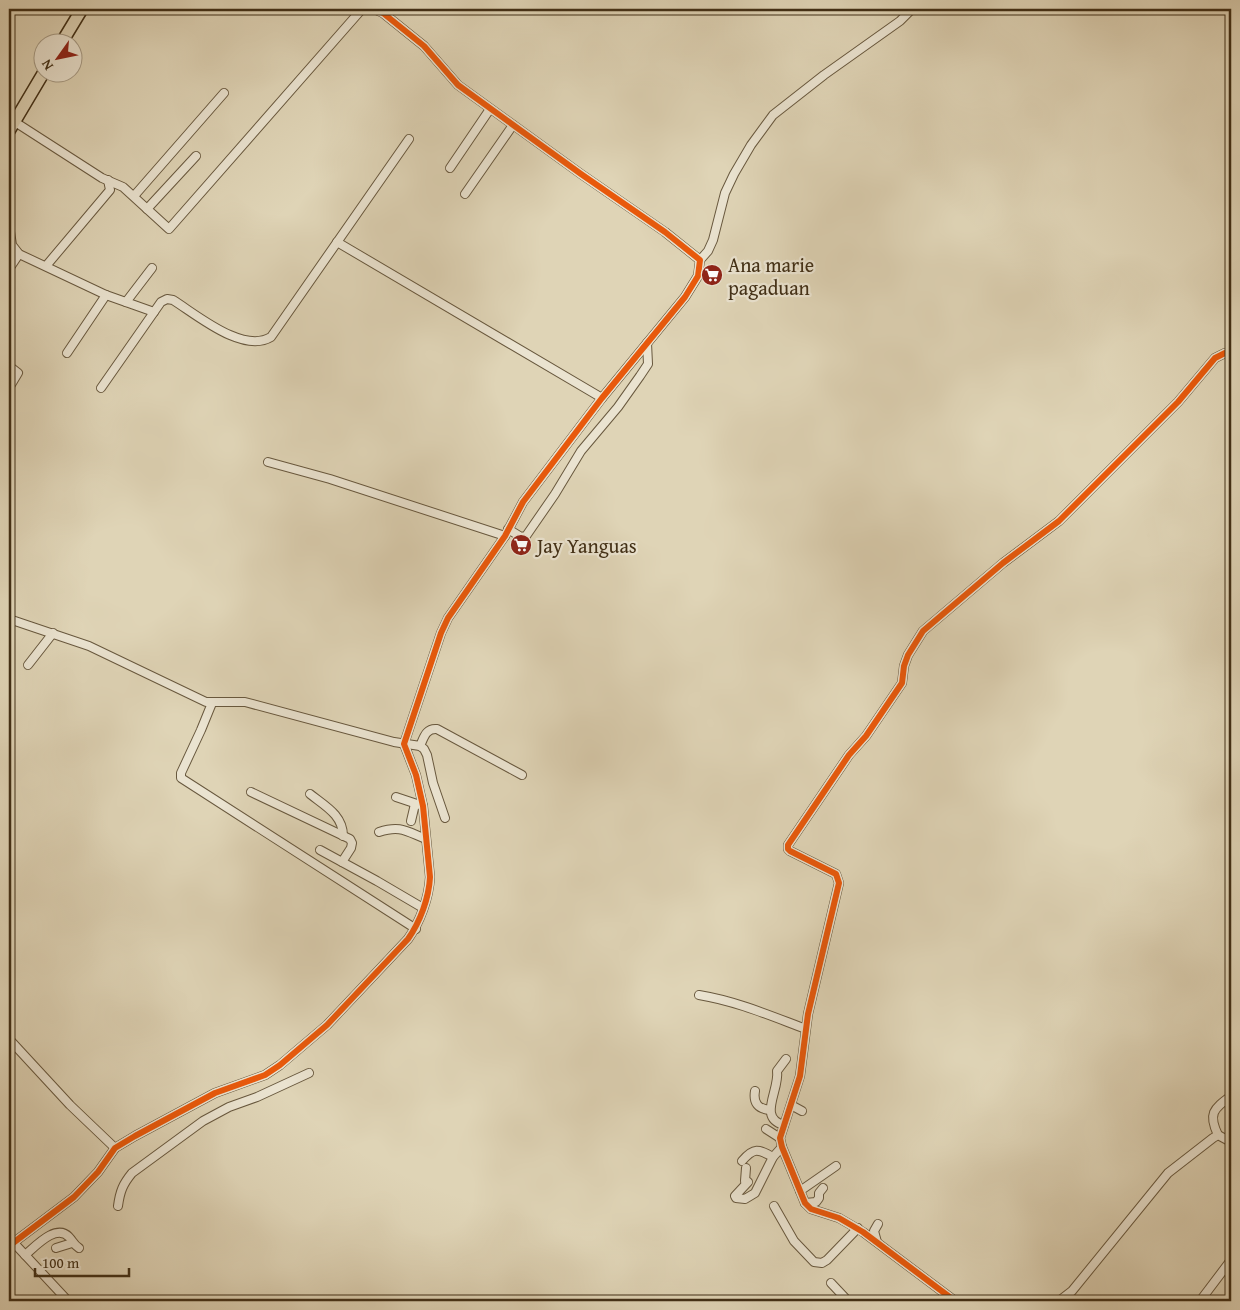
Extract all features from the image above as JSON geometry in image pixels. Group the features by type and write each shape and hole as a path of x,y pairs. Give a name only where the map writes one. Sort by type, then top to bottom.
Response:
{"highway":[{"path":"68,32 82,9"},
{"path":"11,126 38,82"}],"street":[{"path":"11,126 102,178 123,187 166,228 171,227 362,9"},
{"path":"374,9 424,46 458,85 665,232 700,260"},
{"path":"68,1301 25,1255 11,1244 74,1197 98,1172 115,1148 157,1124 194,1107 215,1093 265,1075 280,1065 327,1025 416,929 430,887 426,839 419,805 416,775 404,744 441,633 448,618 507,533 523,502 602,398 685,296 698,276 700,260 708,251 713,240 725,193 751,145 774,115 824,75 900,21 912,9"},
{"path":"134,196 224,93"},
{"path":"450,168 490,109"},
{"path":"465,194 513,125"},
{"path":"101,388 161,302 167,299 173,300 220,331 249,342 266,340 276,332 409,139"},
{"path":"147,209 196,156"},
{"path":"46,266 110,190 108,180"},
{"path":"9,225 12,245 19,254 106,295 154,312"},
{"path":"337,242 602,398"},
{"path":"9,269 19,254"},
{"path":"126,302 152,268"},
{"path":"67,353 106,295"},
{"path":"268,462 507,533 521,537 526,536 555,494 581,451 618,407 648,364 647,343"},
{"path":"955,1301 858,1228 839,1218 811,1209 805,1203 782,1147 780,1138 800,1076 806,1029 816,977 839,880 838,876 833,872 790,851 788,844 849,755 866,736 902,683 905,662 914,643 923,631 987,575 1059,520 1178,402 1215,358 1225,353 1231,354"},
{"path":"9,366 18,373 9,388"},
{"path":"9,619 89,646 195,698 212,703 245,702 404,744 420,746 427,755 433,783 445,818"},
{"path":"28,665 53,633"},
{"path":"212,703 180,773 180,778 416,929"},
{"path":"420,746 428,731 431,728 437,729 522,775"},
{"path":"251,792 350,839 352,843 351,848 342,862"},
{"path":"310,794 338,818 343,826 343,836"},
{"path":"396,797 419,805"},
{"path":"411,821 419,805"},
{"path":"379,832 401,828 426,839"},
{"path":"320,850 423,908"},
{"path":"699,995 758,1011 806,1029"},
{"path":"9,1039 70,1105 115,1148"},
{"path":"784,1125 773,1120 770,1116 770,1110 778,1079 778,1071 786,1059"},
{"path":"118,1206 123,1184 132,1173 202,1120 308,1073"},
{"path":"755,1091 754,1098 757,1105 770,1110"},
{"path":"1231,1096 1219,1105 1213,1113 1212,1121 1218,1135 1231,1142"},
{"path":"791,1105 802,1111"},
{"path":"194,1107 202,1120"},
{"path":"766,1129 780,1138"},
{"path":"1059,1301 1072,1291 1168,1173 1218,1135"},
{"path":"773,1157 756,1150 751,1152 744,1164 745,1181 735,1196 736,1198 741,1199 755,1193 773,1157 782,1147"},
{"path":"800,1191 836,1166"},
{"path":"745,1181 758,1185"},
{"path":"805,1203 816,1202 819,1198 819,1193 824,1188"},
{"path":"774,1206 794,1241 814,1262 827,1260 858,1228"},
{"path":"878,1224 874,1231 878,1242"},
{"path":"25,1255 54,1233 61,1232 69,1237 72,1243 79,1248"},
{"path":"56,1248 72,1243"},
{"path":"1200,1301 1231,1260"},
{"path":"831,1283 848,1301"}],"cycle path":[{"path":"9,1246 74,1197 98,1172 115,1148 215,1093 265,1075 280,1065 327,1025 408,939 423,910 430,877 423,806 416,775 404,744 441,633 448,618 505,536 523,502 602,398 685,297 698,276 700,260 665,232 458,85 424,46 383,13 374,9"},
{"path":"955,1301 863,1232 839,1218 811,1209 805,1203 782,1147 780,1138 800,1076 808,1014 839,883 836,874 790,851 788,845 849,755 866,736 902,683 904,666 908,655 923,631 1003,563 1059,521 1178,402 1215,358 1225,353 1231,355"}],"place":[{"name":"Ana marie pagaduan","path":"712,275"},
{"name":"Jay Yanguas","path":"521,545"}]}
